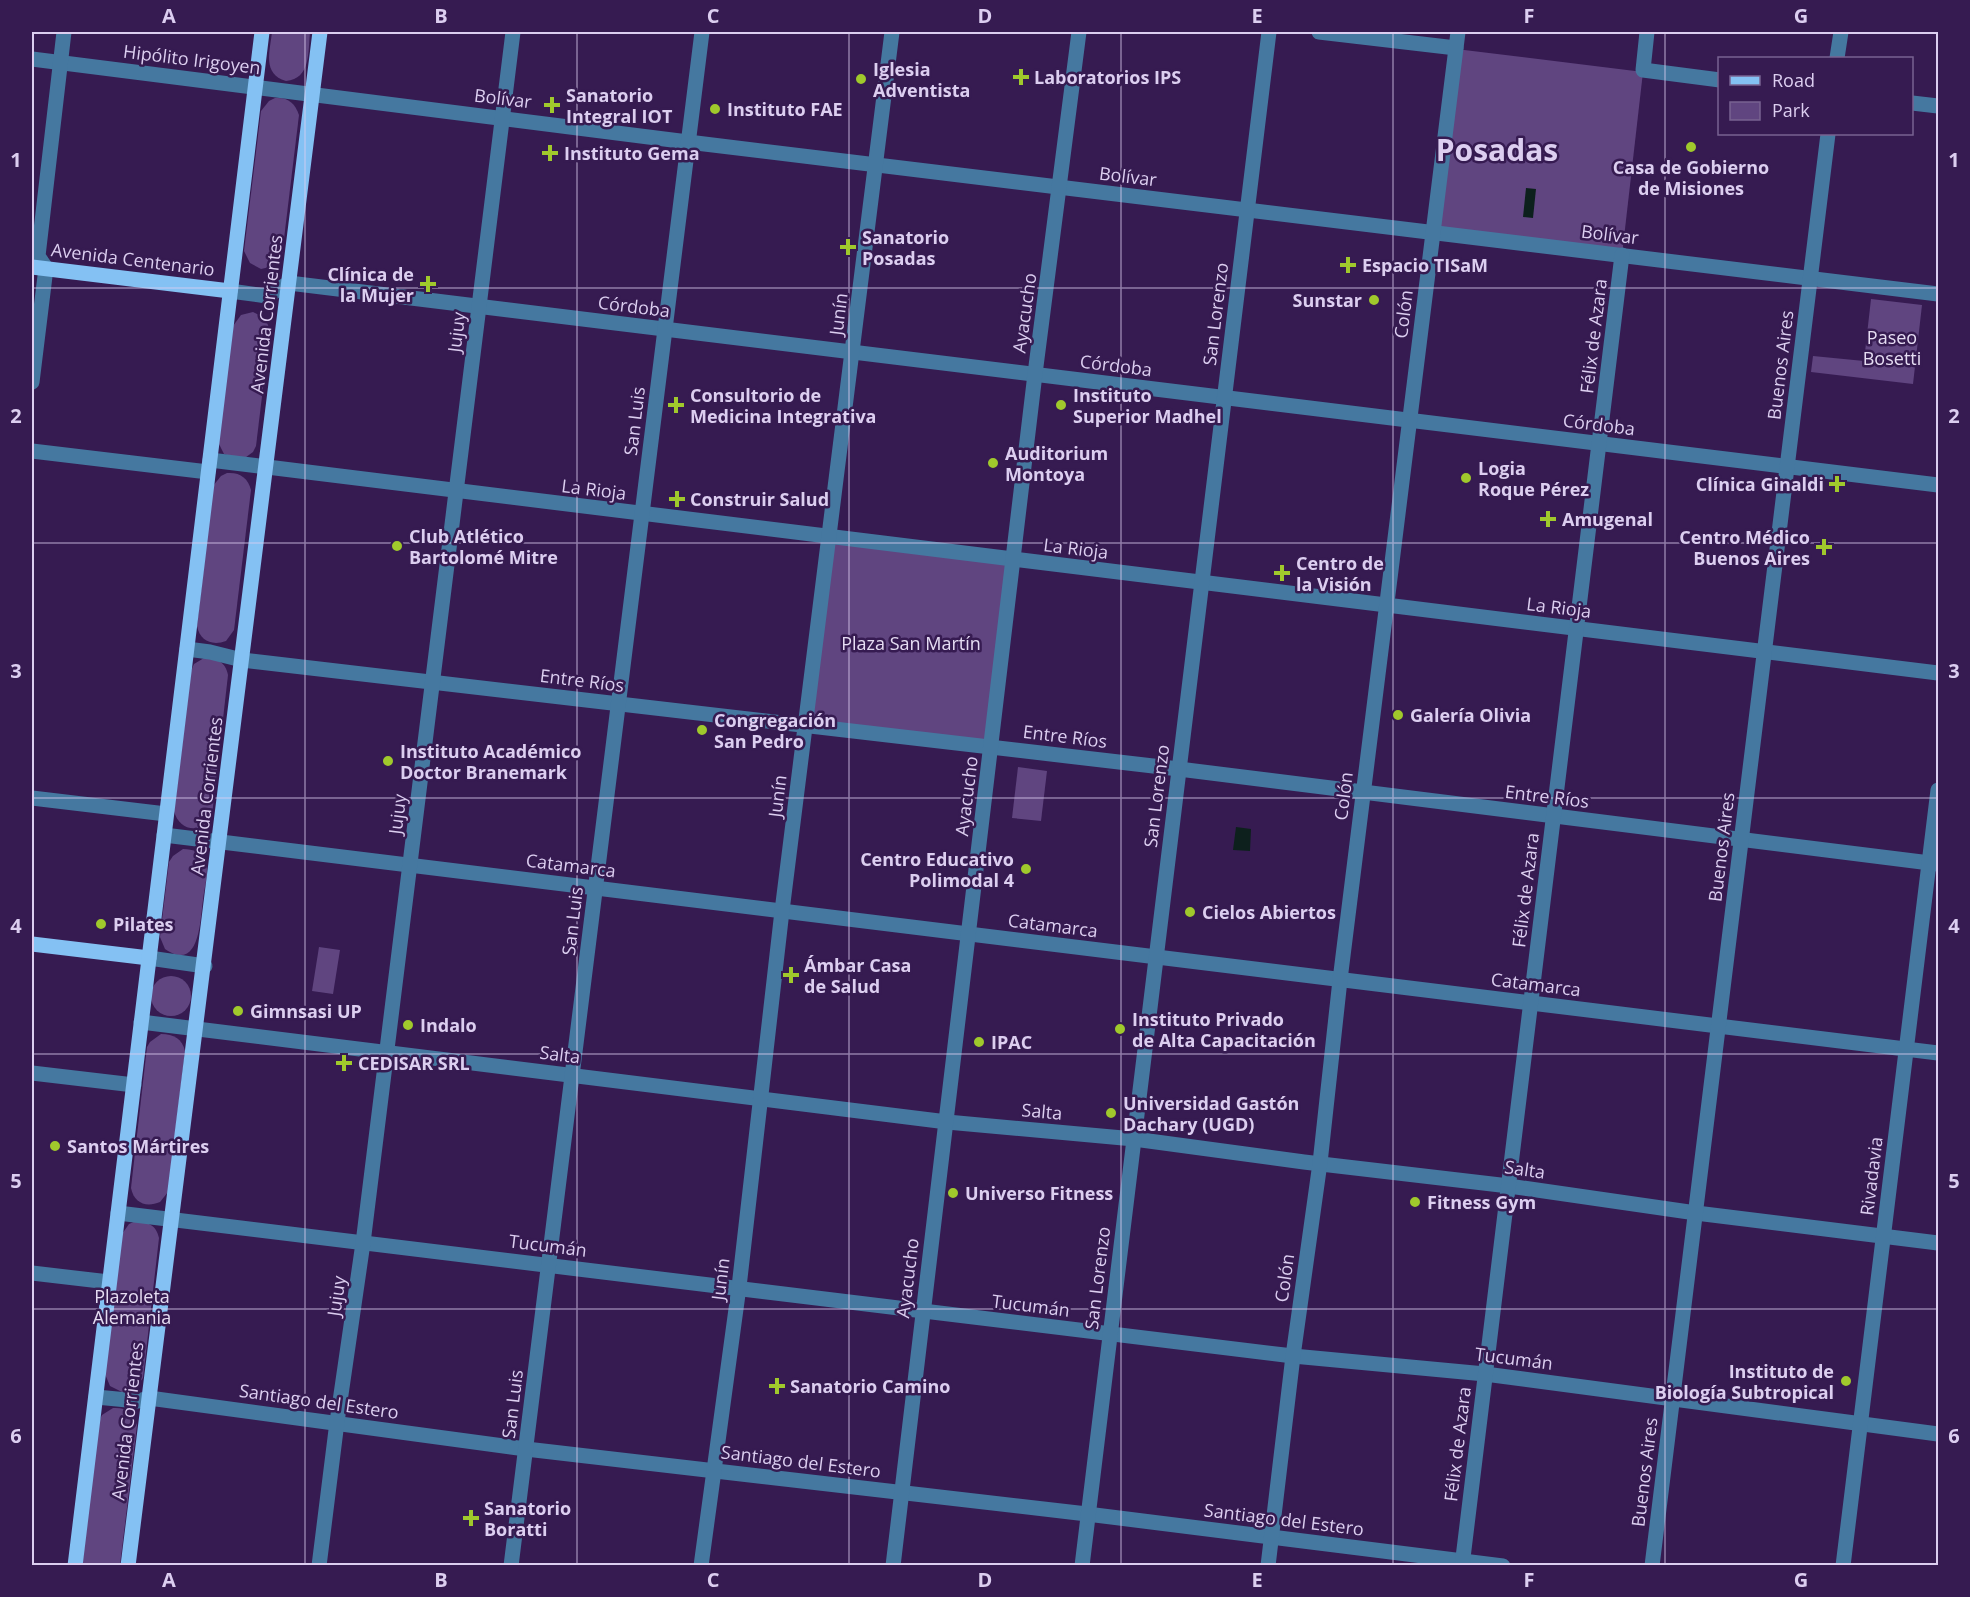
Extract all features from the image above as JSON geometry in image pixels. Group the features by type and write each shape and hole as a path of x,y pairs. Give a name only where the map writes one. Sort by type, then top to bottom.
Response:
{"main road":[{"name":"Avenida Corrientes","path":"75,1566 262,32"},
{"name":"Avenida Corrientes","path":"128,1566 205,966 320,32"},
{"name":"Avenida Centenario","path":"39,268 230,291"},
{"path":"32,944 149,958"}],"street":[{"path":"32,382 38,256 64,32"},
{"name":"Jujuy","path":"319,1566 363,1243 513,32"},
{"name":"San Luis","path":"510,1566 702,32"},
{"name":"Junín","path":"701,1566 739,1287 782,911 892,32"},
{"name":"Ayacucho","path":"893,1566 1035,375 1079,32"},
{"name":"San Lorenzo","path":"1082,1566 1269,32"},
{"path":"1318,32 1456,48"},
{"name":"Colón","path":"1268,1566 1293,1356 1320,1163 1340,980 1458,32"},
{"path":"1647,32 1643,70 1718,80"},
{"path":"1837,57 1841,32"},
{"name":"Hipólito Irigoyen","path":"32,58 313,93"},
{"name":"Bolívar","path":"313,93 688,142 1938,294"},
{"path":"1913,103 1938,106"},
{"name":"Buenos Aires","path":"1652,1566 1828,135"},
{"name":"Félix de Azara","path":"1462,1563 1622,255"},
{"path":"230,291 267,296 289,283"},
{"name":"Córdoba","path":"289,283 1938,485"},
{"name":"La Rioja","path":"32,451 209,466 266,466 1938,674"},
{"name":"Entre Ríos","path":"187,649 242,660 1179,769 1934,863"},
{"name":"Rivadavia","path":"1843,1566 1906,1050 1934,863 1938,790"},
{"path":"32,798 166,813"},
{"name":"Catamarca","path":"164,835 1938,1053"},
{"path":"149,958 205,966"},
{"name":"Salta","path":"141,1022 947,1122 1134,1139 1938,1243"},
{"path":"32,1073 134,1085"},
{"name":"Tucumán","path":"118,1213 739,1287 1109,1335 1293,1356 1485,1374 1673,1397 1860,1425 1938,1434"},
{"path":"32,1273 109,1282"},
{"name":"Santiago del Estero","path":"96,1397 138,1401 149,1398 526,1449 1087,1514 1462,1563 1503,1566"}],"green space":[{"path":"272,32 310,32 307,63 300,75 294,79 286,81 278,78 270,67"},
{"path":"1456,49 1643,72 1622,255 1433,232"},
{"path":"275,98 290,102 299,115 282,255 274,266 261,269 250,263 244,251 261,111 269,101"},
{"name":"Paseo Bosetti","path":"1871,299 1922,305 1913,384 1811,372 1813,356 1864,361"},
{"path":"253,312 265,318 270,330 256,446 253,452 242,460 224,454 218,442 233,326 241,315"},
{"path":"227,473 243,477 251,490 234,630 226,641 216,643 204,639 197,626 213,486 221,476"},
{"name":"Plaza San Martín","path":"833,540 1012,562 988,745 809,723"},
{"path":"204,658 220,662 228,675 212,815 204,826 189,828 178,821 174,811 191,671 194,664"},
{"path":"1018,767 1047,771 1041,821 1012,818"},
{"path":"183,849 200,853 206,862 207,871 196,941 192,949 185,954 177,955 165,949 160,937 169,862"},
{"path":"319,947 340,950 333,994 312,991"},
{"path":"171,976 185,982 191,996 185,1010 171,1016 157,1010 151,996 157,982"},
{"path":"161,1034 177,1038 185,1051 168,1192 160,1202 145,1204 138,1201 131,1188 147,1047"},
{"name":"Plazoleta Alemania","path":"136,1221 151,1225 159,1238 143,1378 135,1389 122,1392 110,1386 105,1374 122,1234 129,1224"},
{"path":"113,1408 128,1412 137,1425 120,1565 82,1566 99,1421 102,1415"}],"shaded area":[{"path":"1526,188 1536,189 1533,218 1523,217"},
{"path":"1236,827 1251,829 1250,851 1233,850"}],"place":[{"name":"Laboratorios IPS","path":"1021,77"},
{"name":"Iglesia Adventista","path":"861,79"},
{"name":"Sanatorio Integral IOT","path":"552,105"},
{"name":"Instituto FAE","path":"715,109"},
{"name":"Casa de Gobierno de Misiones","path":"1691,147"},
{"name":"Instituto Gema","path":"550,153"},
{"name":"Sanatorio Posadas","path":"848,247"},
{"name":"Espacio TISaM","path":"1348,265"},
{"name":"Clínica de la Mujer","path":"428,284"},
{"name":"Sunstar","path":"1374,300"},
{"name":"Consultorio de Medicina Integrativa","path":"676,405"},
{"name":"Instituto Superior Madhel","path":"1061,405"},
{"name":"Auditorium Montoya","path":"993,463"},
{"name":"Logia Roque Pérez","path":"1466,478"},
{"name":"Clínica Ginaldi","path":"1837,484"},
{"name":"Construir Salud","path":"677,499"},
{"name":"Amugenal","path":"1548,519"},
{"name":"Club Atlético Bartolomé Mitre","path":"397,546"},
{"name":"Centro Médico Buenos Aires","path":"1824,547"},
{"name":"Centro de la Visión","path":"1282,573"},
{"name":"Galería Olivia","path":"1398,715"},
{"name":"Congregación San Pedro","path":"702,730"},
{"name":"Instituto Académico Doctor Branemark","path":"388,761"},
{"name":"Centro Educativo Polimodal 4","path":"1026,869"},
{"name":"Cielos Abiertos","path":"1190,912"},
{"name":"Pilates","path":"101,924"},
{"name":"Ámbar Casa de Salud","path":"791,975"},
{"name":"Gimnsasi UP","path":"238,1011"},
{"name":"Indalo","path":"408,1025"},
{"name":"Instituto Privado de Alta Capacitación","path":"1120,1029"},
{"name":"IPAC","path":"979,1042"},
{"name":"CEDISAR SRL","path":"344,1063"},
{"name":"Universidad Gastón Dachary (UGD)","path":"1111,1113"},
{"name":"Santos Mártires","path":"55,1146"},
{"name":"Universo Fitness","path":"953,1193"},
{"name":"Fitness Gym","path":"1415,1202"},
{"name":"Instituto de Biología Subtropical","path":"1846,1381"},
{"name":"Sanatorio Camino","path":"777,1386"},
{"name":"Sanatorio Boratti","path":"471,1518"}],"district":[{"name":"Posadas","path":"1497,149"}]}
